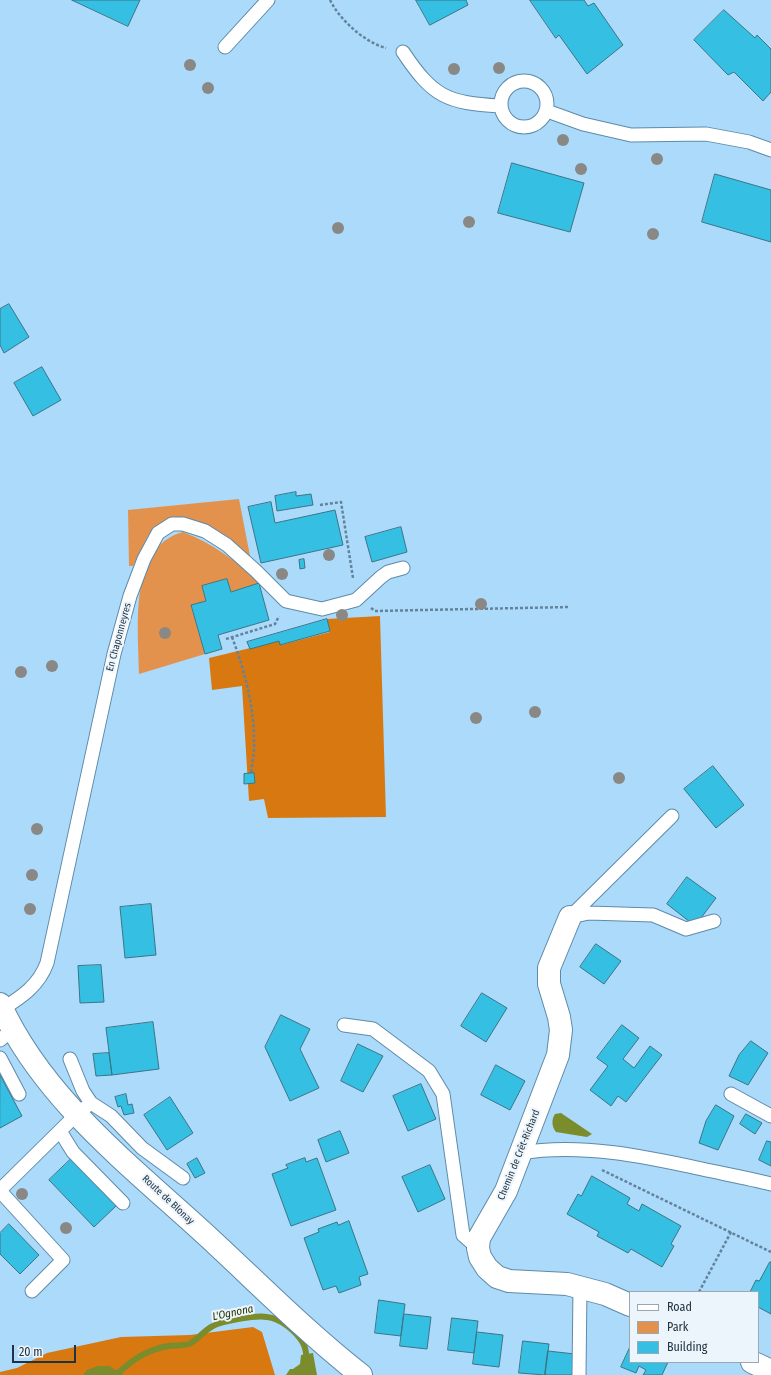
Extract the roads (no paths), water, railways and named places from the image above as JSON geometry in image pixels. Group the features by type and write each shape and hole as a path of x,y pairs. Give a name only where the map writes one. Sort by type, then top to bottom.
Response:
{"street":[{"name":"Chemin de Crêt-Richard","path":"478,1248 479,1238 506,1191 558,1055 561,1030 559,1017 549,984 549,968 570,917"},
{"name":"Route de Blonay","path":"1,1006 7,1034 84,1109 182,1214 329,1348 361,1375"},
{"path":"478,1248 487,1268 497,1277 510,1281 580,1286 605,1294 629,1305"},
{"path":"754,1363 771,1371"}],"lane":[{"path":"225,47 268,0"},
{"path":"403,52 417,73 431,88 447,96 470,104 500,106"},
{"path":"528,80 540,86 546,94 548,103 547,111 543,119 535,125 525,128 514,126 505,117 500,106 502,95 510,85 519,81 528,80"},
{"path":"547,111 583,124 631,135 706,134 748,142 771,150"},
{"name":"En Chaponneyres","path":"1,1006 26,994 43,975 47,963 114,654 130,596 152,543 165,527 172,524 184,524 205,531 227,545 286,601 322,609 356,600 388,572 403,568"},
{"path":"570,917 672,816"},
{"path":"570,917 589,913 653,915 686,929 714,921"},
{"path":"344,1024 373,1029 429,1071 442,1094 463,1235 478,1248"},
{"path":"0,1058 19,1094"},
{"path":"70,1059 83,1091 84,1109"},
{"path":"732,1094 771,1116"},
{"path":"32,1291 63,1260 0,1190 84,1109"},
{"path":"84,1109 110,1116 142,1148 183,1178"},
{"path":"60,1131 73,1152 123,1203"},
{"path":"520,1153 542,1149 562,1149 626,1154 771,1184"},
{"path":"579,1375 580,1286"}],"waterway":[{"name":"L'Ognona","path":"116,1375 134,1360 153,1350 168,1346 189,1344 217,1324 255,1317 272,1318 277,1320 292,1330 300,1338 306,1351 308,1375"}]}
